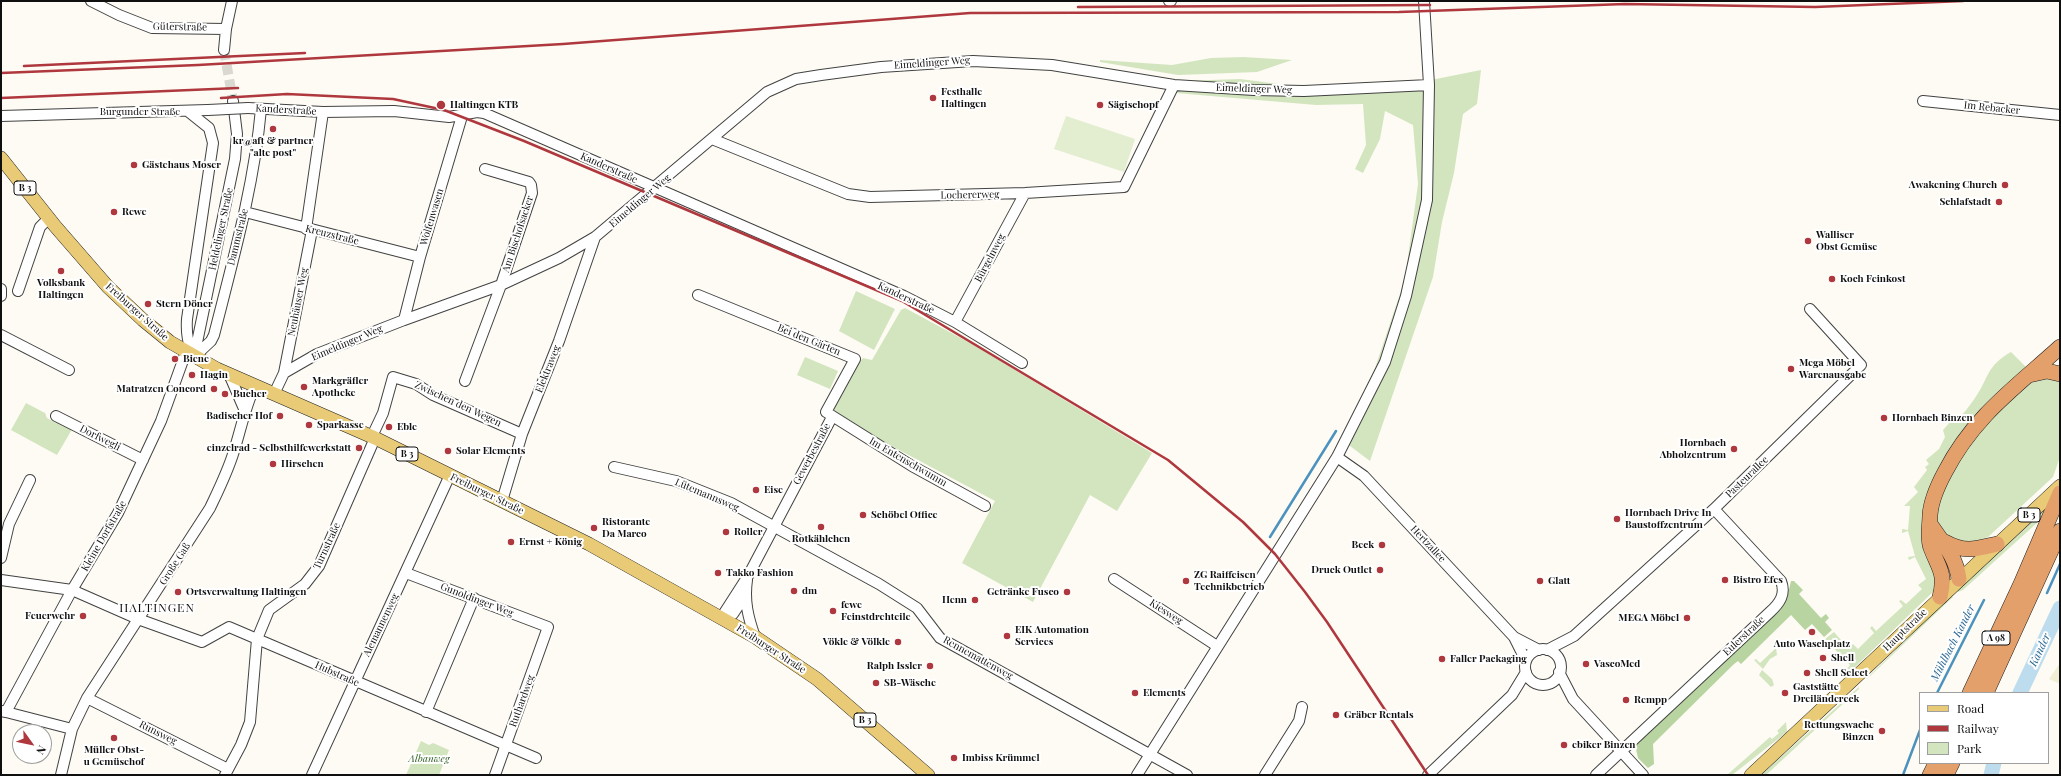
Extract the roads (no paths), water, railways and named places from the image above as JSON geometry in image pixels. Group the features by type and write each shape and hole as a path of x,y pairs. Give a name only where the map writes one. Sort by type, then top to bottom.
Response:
{"highway":[{"path":"1940,597 1943,583 1938,560 1930,543 1930,513 1941,479 1959,447 1989,410 2060,347"},
{"path":"2029,375 2047,371 2060,374"},
{"name":"A 98","path":"1970,692 2021,584 2060,493"},
{"path":"1930,524 1945,542 1957,566 1959,579"},
{"name":"A 98","path":"1986,692 2030,601 2060,531"},
{"path":"1945,542 1956,548 1969,550 1997,544"},
{"path":"1938,560 1959,579"},
{"path":"1930,775 1936,764"},
{"path":"1946,775 1952,764"}],"main road":[{"name":"Freiburger Straße","path":"1,158 49,218 119,297 166,340 190,355 229,374 375,438 589,544 721,618 754,637 817,679 928,775"},
{"name":"Hauptstraße","path":"1751,775 2060,486"}],"street":[{"name":"Güterstraße","path":"91,1 119,16 152,28 226,29"},
{"path":"224,50 226,29 232,1"},
{"path":"1136,775 1337,457 1385,362 1408,289 1427,200 1429,85 1424,1"},
{"name":"Eimeldinger Weg","path":"284,373 317,354 404,320 501,285 559,258 595,237 655,188 767,92 796,79 881,67 973,61 1044,64 1174,85 1254,90 1304,90 1429,85"},
{"name":"Lochererweg","path":"712,139 848,194 870,198 1025,194 1124,188 1174,85"},
{"name":"Heldelinger Straße","path":"190,355 235,159 236,134 232,101"},
{"name":"Im Rebacker","path":"1923,101 2060,115"},
{"name":"Kanderstraße","path":"189,112 248,108 323,112 394,111 449,117 462,116 477,112 484,113 904,296 955,322 1022,363"},
{"name":"Dammstraße","path":"190,355 211,341 214,335 245,212 255,160 261,109"},
{"name":"Burgunder Straße","path":"1,116 166,111 189,112 209,128 213,143 186,334 190,355"},
{"name":"Neuhäuser Weg","path":"284,373 309,230 323,112"},
{"name":"Wolfenwasen","path":"404,320 420,257 462,116"},
{"name":"Am Bischofsacker","path":"485,168 529,182 532,188 501,285"},
{"name":"Bürgelnweg","path":"955,322 1025,194"},
{"name":"Kreuzstraße","path":"245,212 309,230 420,257"},
{"path":"18,291 40,227 49,218"},
{"name":"Elektraweg","path":"502,501 522,434 559,341 595,237"},
{"path":"465,381 501,285"},
{"path":"1,289 1,296"},
{"name":"Bei den Gärten","path":"698,295 855,358 826,412 832,417"},
{"name":"Pasteurallee","path":"1559,662 1574,636 1714,509 1861,365 1810,309"},
{"path":"1,335 69,370"},
{"name":"Kleine Dorfstraße","path":"72,729 3,712 72,590 118,513 161,421 177,377 190,355"},
{"path":"274,394 284,373"},
{"path":"229,374 245,411"},
{"name":"Zwischen den Wegen","path":"375,438 374,432 383,413 393,377 416,384 433,395 522,434"},
{"name":"Große Gaß","path":"61,775 72,729 87,698 210,508 224,480 234,452 245,411 255,386"},
{"name":"Dorfwegli","path":"56,416 143,460"},
{"name":"Im Entenschwumm","path":"832,417 912,466 985,506"},
{"name":"Gewerbestraße","path":"721,618 748,576 832,417"},
{"name":"Turnstraße","path":"227,772 241,745 250,722 257,639 270,610 305,584 319,566 375,438"},
{"name":"Hertzallee","path":"1337,457 1364,476 1514,637 1526,661 1526,672"},
{"name":"Lütemannsweg","path":"614,467 676,481 731,503 774,528"},
{"name":"Alemannenweg","path":"312,775 450,475"},
{"path":"1,558 9,524 30,480"},
{"name":"Eulerstraße","path":"1596,775 1774,608 1781,599 1784,589 1776,575 1714,509"},
{"name":"Rennemattenweg","path":"774,528 879,584 917,608 940,638 1150,753 1187,775"},
{"name":"Gunoldinger Weg","path":"406,573 474,598 548,628"},
{"name":"Gewerbestraße","path":"748,576 745,596 747,613 754,637"},
{"name":"Kiesweg","path":"1114,579 1217,646"},
{"path":"1,580 72,590 138,619"},
{"name":"Gewerbestraße","path":"721,618 733,614 745,596"},
{"path":"426,712 474,598"},
{"name":"Hubstraße","path":"138,619 202,642 229,627 536,758"},
{"name":"Ruthardweg","path":"495,775 548,628"},
{"name":"Pasteurallee","path":"1543,650 1574,636"},
{"name":"Hertzallee","path":"1514,637 1554,654 1559,662"},
{"path":"1526,661 1532,653 1543,650"},
{"path":"1559,662 1559,672 1573,699 1642,775"},
{"path":"1526,672 1529,679 1553,686 1573,699"},
{"path":"1431,772 1512,695 1526,672"},
{"path":"1512,695 1553,681 1559,672"},
{"name":"Runsweg","path":"87,698 227,772"},
{"path":"1266,775 1299,721 1302,707"}],"waterway":[{"path":"1270,537 1336,431"},
{"name":"Mühlbach Kander","path":"2047,593 2060,564"},
{"name":"Mühlbach Kander","path":"1938,692 1984,600"},
{"name":"Kander","path":"2020,692 2060,608"},
{"name":"Mühlbach Kander","path":"1903,775 1919,733"},
{"name":"Kander","path":"1991,775 1994,764"}],"tunnel":[{"path":"224,50 233,101"}],"railway":[{"path":"1,73 198,65 563,44 970,13 1399,12 1625,4 1815,7 1963,1"},
{"path":"1078,7 1430,5"},
{"path":"24,66 305,53"},
{"path":"1,98 238,88"},
{"path":"221,98 287,94 393,99 444,110 524,141 902,301 1168,460 1243,522 1275,554 1327,622 1428,775"}],"place":[{"name":"Festhalle Haltingen","path":"933,98"},
{"name":"Haltingen KTB","path":"441,105"},
{"name":"Sägischopf","path":"1100,105"},
{"name":"kr@aft & partner \"alte post\"","path":"273,129"},
{"name":"Gästehaus Moser","path":"134,165"},
{"name":"Awakening Church","path":"2005,185"},
{"name":"Schlafstadt","path":"1999,202"},
{"name":"Rewe","path":"114,212"},
{"name":"Walliser Obst Gemüse","path":"1808,241"},
{"name":"Volksbank Haltingen","path":"61,271"},
{"name":"Koch Feinkost","path":"1832,279"},
{"name":"Stern Döner","path":"148,304"},
{"name":"Biene","path":"175,359"},
{"name":"Mega Möbel Warenausgabe","path":"1791,369"},
{"name":"Hagin","path":"192,375"},
{"name":"Markgräfler Apotheke","path":"304,387"},
{"name":"Matratzen Concord","path":"214,389"},
{"name":"Bucher","path":"225,394"},
{"name":"Badischer Hof","path":"280,416"},
{"name":"Hornbach Binzen","path":"1884,418"},
{"name":"Sparkasse","path":"309,425"},
{"name":"Eble","path":"389,427"},
{"name":"einzelrad - Selbsthilfewerkstatt","path":"359,448"},
{"name":"Hornbach Abholzentrum","path":"1734,449"},
{"name":"Solar Elements","path":"448,451"},
{"name":"Hirschen","path":"273,464"},
{"name":"Eise","path":"756,490"},
{"name":"Schöbel Office","path":"863,515"},
{"name":"Hornbach Drive In Baustoffzentrum","path":"1617,519"},
{"name":"Rotkählchen","path":"821,527"},
{"name":"Ristorante Da Marco","path":"594,528"},
{"name":"Roller","path":"726,532"},
{"name":"Ernst + König","path":"511,542"},
{"name":"Beck","path":"1382,545"},
{"name":"Druck Outlet","path":"1380,570"},
{"name":"Takko Fashion","path":"718,573"},
{"name":"Bistro Efes","path":"1725,580"},
{"name":"ZG Raiffeisen Technikbetrieb","path":"1186,581"},
{"name":"Glatt","path":"1540,581"},
{"name":"dm","path":"794,591"},
{"name":"Ortsverwaltung Haltingen","path":"178,592"},
{"name":"Getränke Fusco","path":"1067,592"},
{"name":"Henn","path":"975,600"},
{"name":"fewe Feinstdrehteile","path":"833,611"},
{"name":"Feuerwehr","path":"83,616"},
{"name":"MEGA Möbel","path":"1687,618"},
{"name":"Auto Waschplatz","path":"1812,632"},
{"name":"EIK Automation Services","path":"1007,636"},
{"name":"Vökle & Völkle","path":"898,642"},
{"name":"Shell","path":"1823,658"},
{"name":"Faller Packaging","path":"1442,659"},
{"name":"VascoMed","path":"1586,664"},
{"name":"Ralph Issler","path":"930,666"},
{"name":"Shell Select","path":"1807,673"},
{"name":"SB-Wäsche","path":"876,683"},
{"name":"Elements","path":"1135,693"},
{"name":"Gaststätte Dreiländereck","path":"1785,693"},
{"name":"Rempp","path":"1626,700"},
{"name":"Gräber Rentals","path":"1336,715"},
{"name":"Rettungswache Binzen","path":"1882,731"},
{"name":"Müller Obst- u Gemüsehof","path":"114,738"},
{"name":"ebiker Binzen","path":"1564,745"},
{"name":"Imbiss Krümmel","path":"954,758"}],"district":[{"name":"HALTINGEN","path":"157,608"}],"park label":[{"name":"Albanweg","path":"429,759"}]}
